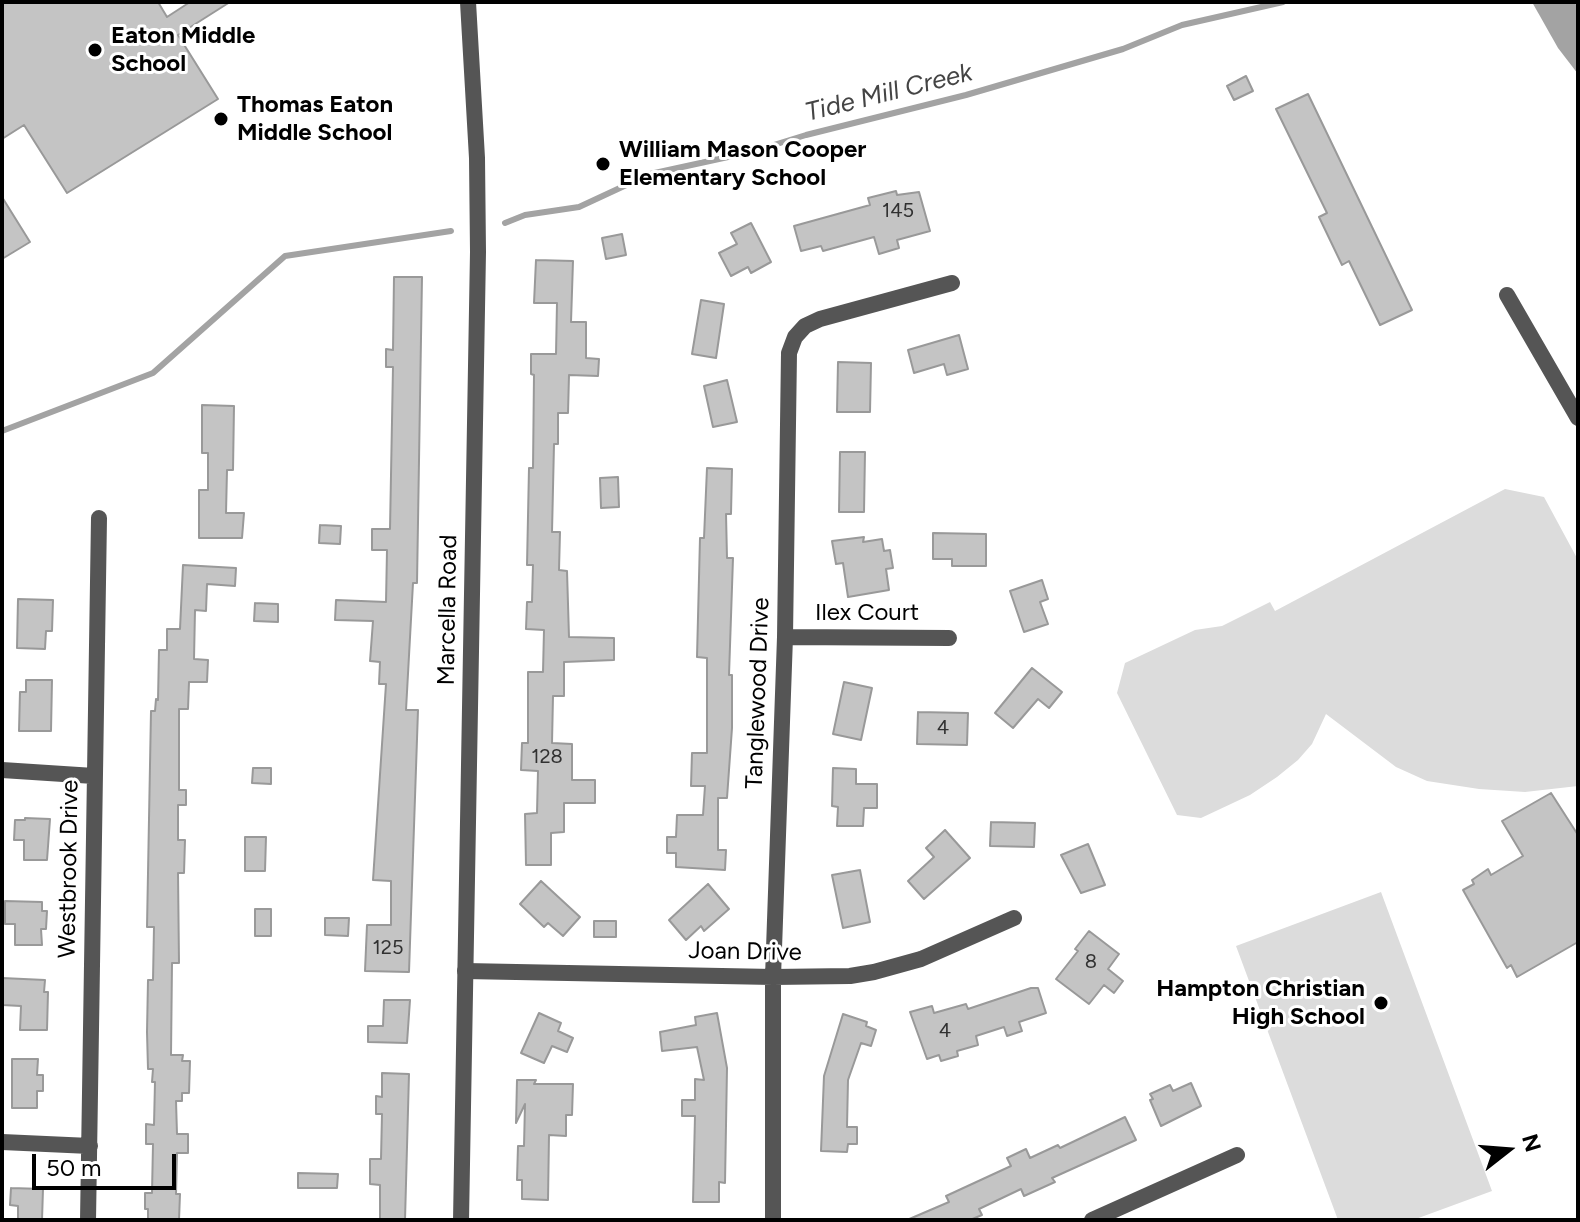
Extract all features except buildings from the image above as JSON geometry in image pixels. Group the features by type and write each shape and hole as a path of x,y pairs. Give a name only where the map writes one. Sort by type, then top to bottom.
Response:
{"street":[{"name":"Marcella Road","path":"461,1220 478,252 477,158 468,2"},
{"name":"Tanglewood Drive","path":"773,1220 773,977 785,637 789,353 795,337 805,326 820,319 952,283"},
{"path":"1507,295 1578,418"},
{"name":"Westbrook Drive","path":"88,1220 99,518"},
{"name":"Ilex Court","path":"785,637 949,638"},
{"path":"2,770 94,776"},
{"name":"Joan Drive","path":"465,971 850,976 921,959 1014,918"},
{"path":"2,1142 90,1146"},
{"path":"1092,1220 1237,1155"}],"shaded area":[{"path":"1532,2 1573,2 1578,6 1578,74 1558,48"},
{"path":"1505,489 1544,497 1578,560 1578,786 1525,792 1427,781 1396,767 1326,714 1312,744 1277,777 1250,795 1201,818 1177,815 1117,693 1125,663 1195,630 1222,626 1270,602 1275,611"},
{"path":"1381,892 1492,1191 1413,1220 1338,1220 1236,946"}],"waterway":[{"name":"Tide Mill Creek","path":"505,223 525,215 579,207 650,174 751,152 966,95 1123,49 1182,25 1283,2"},
{"name":"Tide Mill Creek","path":"2,431 153,373 285,256 451,231"}],"place":[{"name":"Eaton Middle School","path":"95,50"},
{"name":"Thomas Eaton Middle School","path":"221,119"},
{"name":"William Mason Cooper Elementary School","path":"603,164"},
{"name":"Hampton Christian High School","path":"1381,1003"}]}
